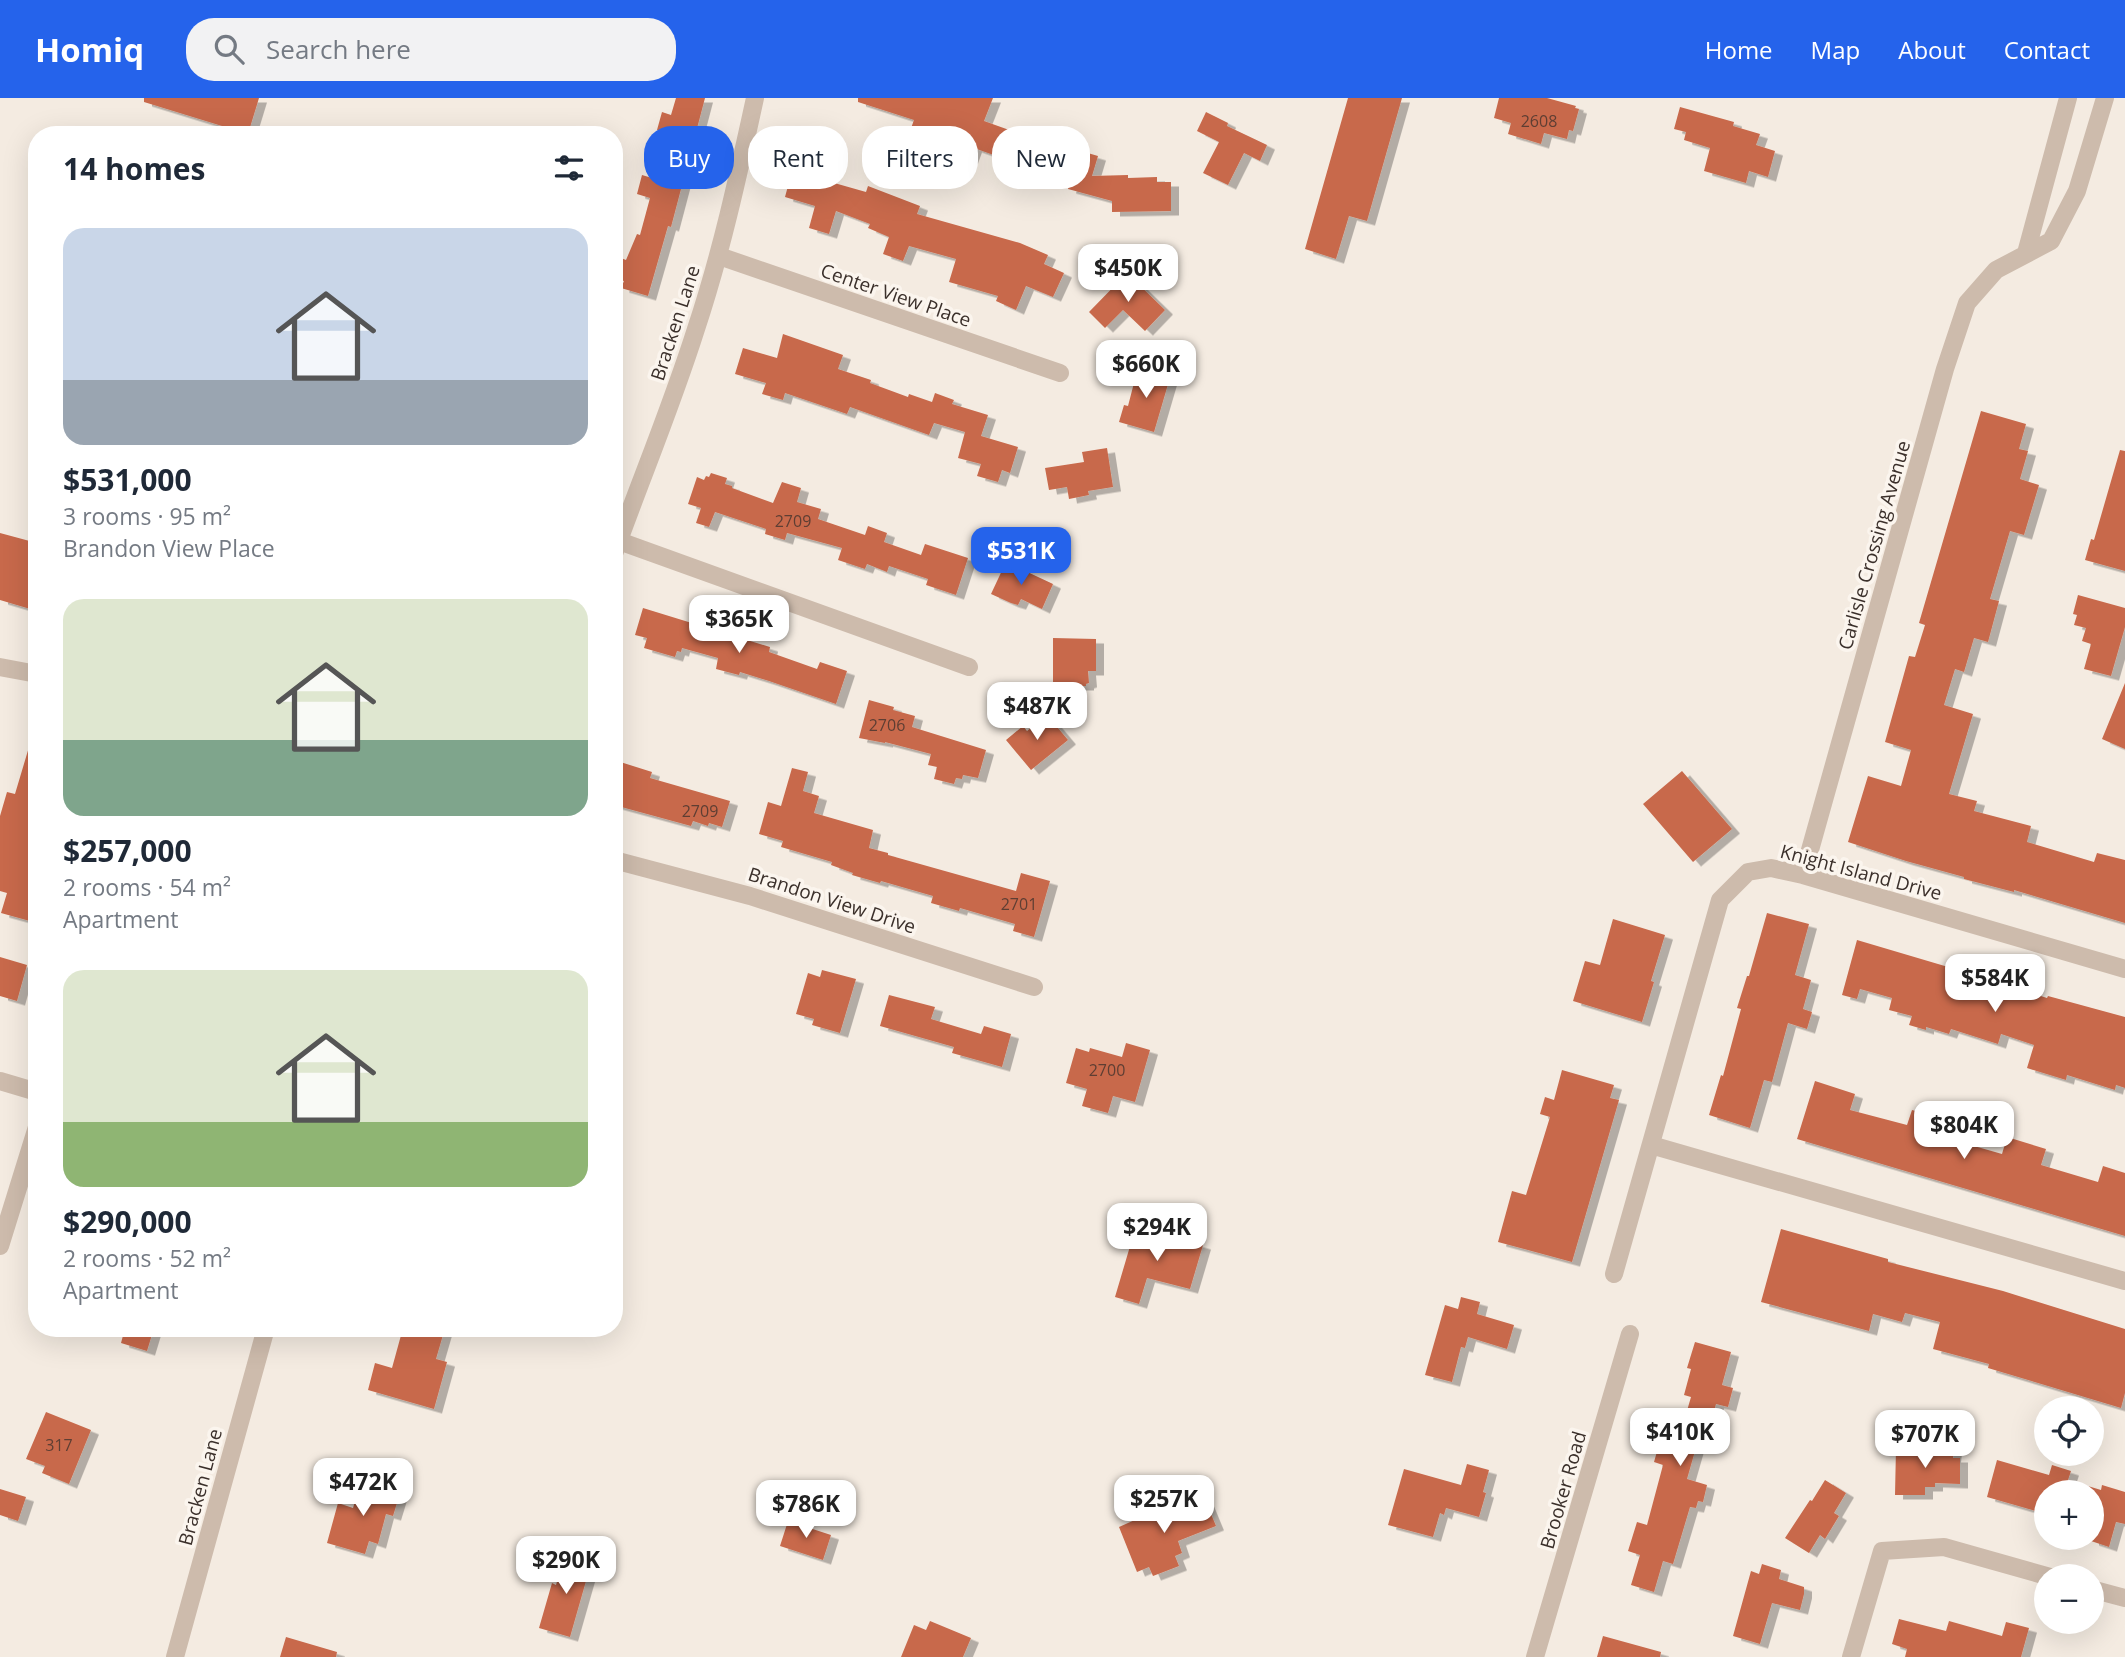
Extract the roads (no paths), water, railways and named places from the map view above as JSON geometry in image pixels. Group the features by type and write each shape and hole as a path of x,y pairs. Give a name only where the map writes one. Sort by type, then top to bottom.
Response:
{"street":[{"name":"Bracken Lane","path":"623,531 674,396 719,256 755,98"},
{"path":"2026,253 2068,98"},
{"name":"Carlisle Crossing Avenue","path":"1803,875 1941,382 1967,303 1996,270 2051,242 2077,191 2105,98"},
{"name":"Center View Place","path":"719,256 1060,373"},
{"path":"623,549 969,667"},
{"path":"0,667 28,672"},
{"name":"Brandon View Drive","path":"623,862 750,896 1034,987"},
{"name":"Knight Island Drive","path":"1614,1273 1720,900 1748,872 1772,869 1803,875 2125,969"},
{"path":"0,1081 28,1089"},
{"path":"1651,1145 2125,1281"},
{"path":"0,1246 28,1156"},
{"name":"Brooker Road","path":"1535,1657 1630,1334"},
{"name":"Bracken Lane","path":"175,1657 264,1337"},
{"path":"1851,1657 1882,1551 1944,1546 2034,1572"},
{"path":"2104,1592 2125,1598"}]}
